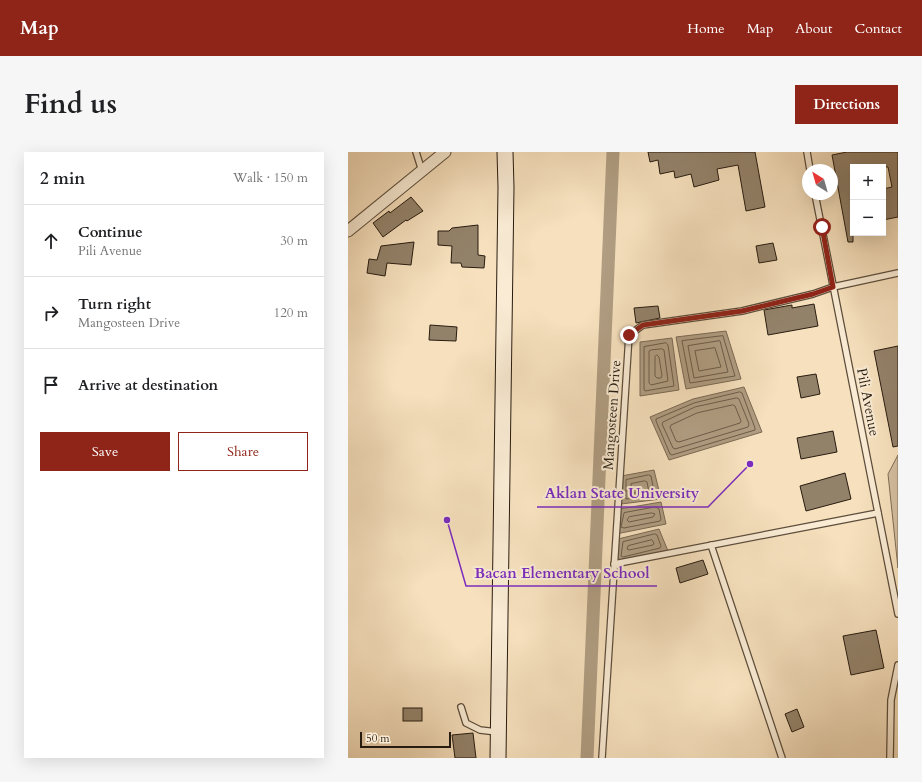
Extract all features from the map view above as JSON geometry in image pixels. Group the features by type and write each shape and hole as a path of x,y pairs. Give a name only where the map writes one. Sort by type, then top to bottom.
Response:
{"main road":[{"path":"498,758 506,187 505,152"}],"street":[{"path":"348,231 445,152"}],"lane":[{"path":"416,152 423,171"},
{"path":"806,152 809,164"},
{"name":"Pili Avenue","path":"816,200 898,614"},
{"path":"833,287 898,273"},
{"name":"Mangosteen Drive","path":"614,564 629,335 643,325 742,311 813,294 833,287"},
{"path":"602,758 614,564 878,513"},
{"path":"711,545 782,758"},
{"path":"890,758 891,700 898,665"},
{"path":"891,700 898,693"},
{"path":"461,707 466,723 480,730 498,732"}],"shaded area":[{"path":"898,455 898,568 888,474"}],"water":[{"path":"726,331 741,379 686,389 676,337"},
{"path":"672,338 679,390 640,396 640,342"},
{"path":"744,387 762,432 669,460 650,417 693,399"},
{"path":"654,470 661,499 621,504 621,476"},
{"path":"661,502 666,524 616,534 620,509"},
{"path":"659,529 668,551 616,562 618,539"}],"building":[{"path":"648,152 755,152 765,207 746,211 738,165 717,169 719,180 694,187 691,174 675,178 674,171 660,174 658,160 650,162"},
{"path":"847,152 898,152 898,217 886,219 886,188 892,187 886,164 850,164 850,236 853,236 853,242 848,242 838,188 838,164 834,164 832,155"},
{"path":"411,197 423,211 407,221 406,220 383,237 373,223 389,211 390,213"},
{"path":"478,225 478,255 485,256 484,268 462,267 461,263 451,263 452,246 438,245 438,231 449,231 452,228"},
{"path":"414,242 411,265 387,263 385,276 367,273 369,259 377,260 381,246"},
{"path":"773,243 777,260 759,263 756,246"},
{"path":"814,304 818,326 768,335 764,310 792,305 792,308"},
{"path":"658,306 660,318 636,323 634,308"},
{"path":"430,325 457,327 456,341 429,340"},
{"path":"898,346 898,446 893,447 874,351"},
{"path":"816,374 820,394 801,398 797,377"},
{"path":"833,431 837,452 801,459 797,438"},
{"path":"845,473 851,499 806,511 800,486"},
{"path":"703,560 708,574 680,583 676,568"},
{"path":"876,630 884,668 851,675 843,636"},
{"path":"403,708 422,708 422,721 403,721"},
{"path":"797,709 804,727 792,732 785,714"},
{"path":"473,733 476,758 455,758 452,735"}],"waterway":[{"path":"587,758 613,152"}],"place":[{"name":"Aklan State University","path":"750,464"},
{"name":"Bacan Elementary School","path":"447,520"}],"route":[{"path":"629,335 643,325 742,311 813,294 833,287 822,227"}]}
